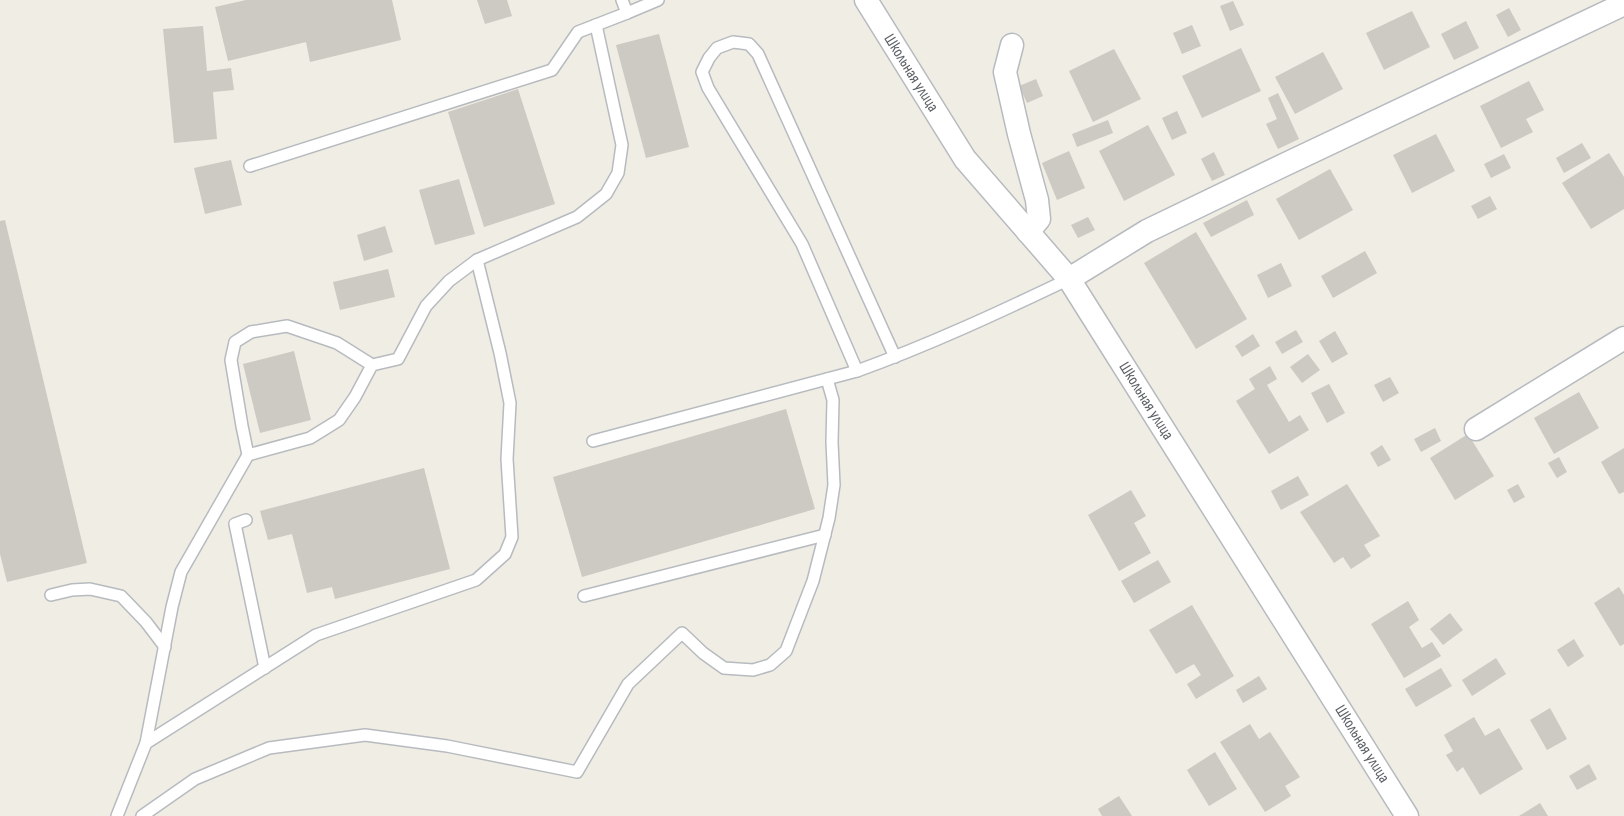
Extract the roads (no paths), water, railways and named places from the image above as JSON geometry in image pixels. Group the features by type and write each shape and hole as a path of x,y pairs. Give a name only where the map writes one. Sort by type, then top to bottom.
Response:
{"street":[{"name":"Школьная улица","path":"866,0 965,159 1069,279 1407,816"},
{"path":"1069,279 1147,231 1624,4"},
{"path":"1012,46 1005,72 1037,200 1039,218 1028,232"},
{"path":"1476,429 1624,338"}],"lane":[{"path":"622,0 627,13"},
{"path":"250,166 552,70 578,32 658,0"},
{"path":"117,816 146,742 172,607 181,572 248,454 231,360 236,342 251,332 287,326 337,343 372,365 398,359 426,306 449,281 477,260 577,217 606,194 618,173 622,145 596,25"},
{"path":"857,370 802,244 708,88 702,72 708,58 717,48 733,42 749,44 758,54 895,357"},
{"path":"146,742 316,635 476,580 505,554 512,537 507,459 510,403 477,260"},
{"path":"593,441 857,370 895,357 1069,279"},
{"path":"248,454 310,438 339,420 355,397 372,365"},
{"path":"142,816 195,779 269,748 365,735 447,746 577,772 628,684 682,633 703,654 724,668 753,670 770,665 786,651 812,582 830,518 834,485 833,400 827,379"},
{"path":"246,520 235,524 265,668"},
{"path":"584,596 825,534"},
{"path":"51,595 72,590 90,589 121,596 146,622 165,647"}]}
